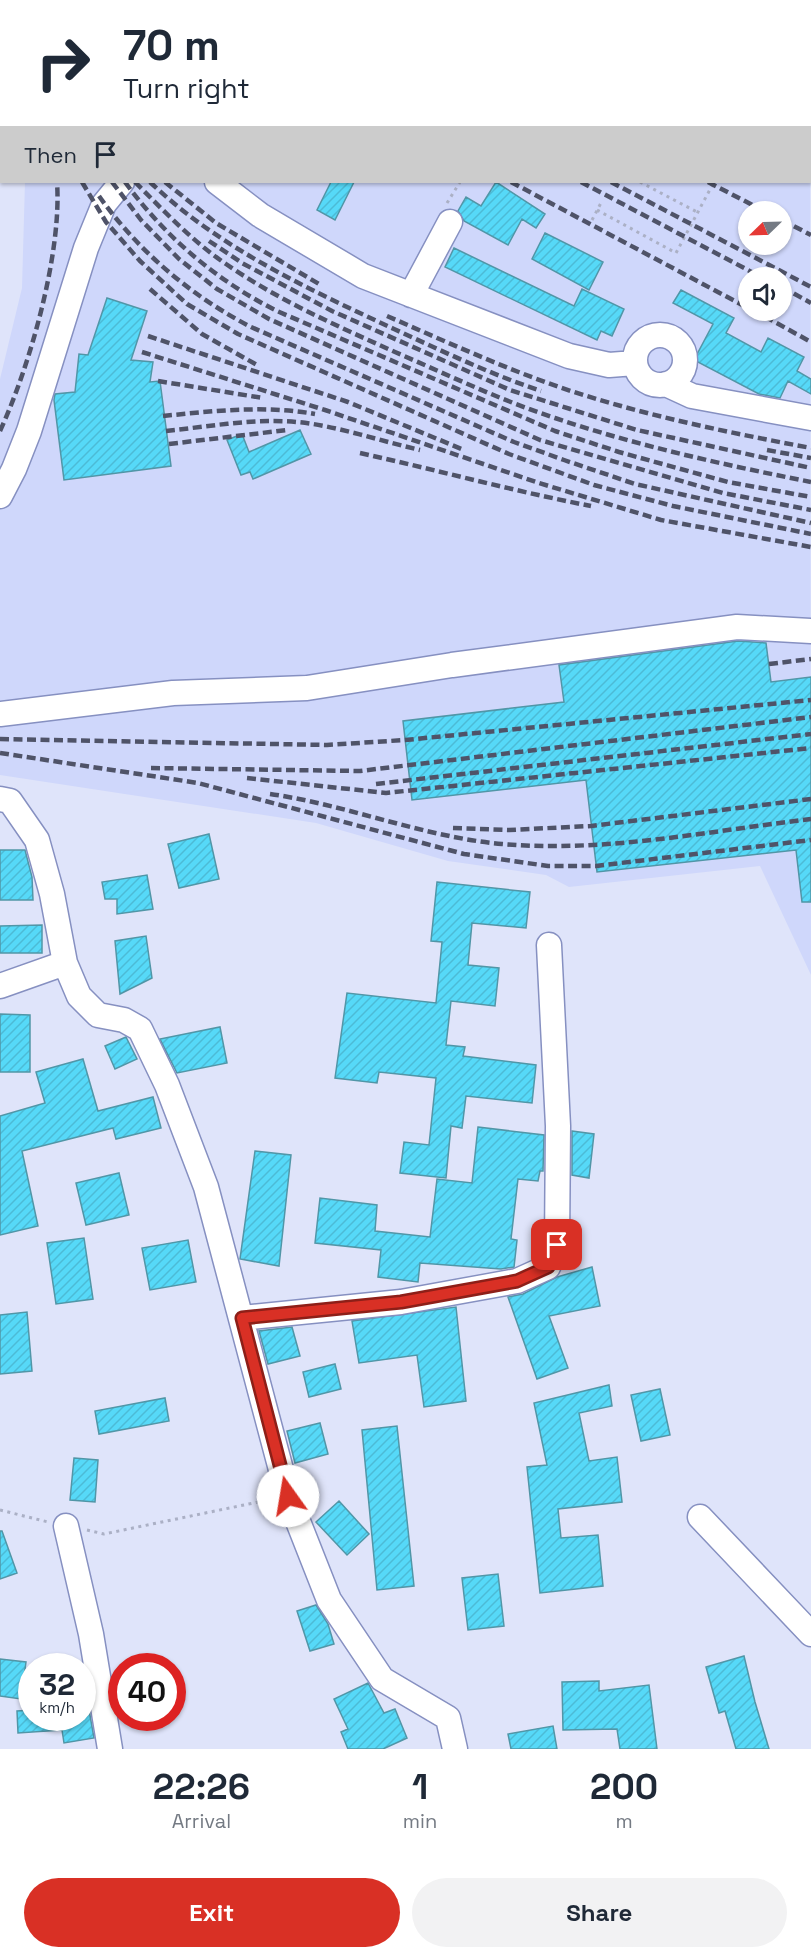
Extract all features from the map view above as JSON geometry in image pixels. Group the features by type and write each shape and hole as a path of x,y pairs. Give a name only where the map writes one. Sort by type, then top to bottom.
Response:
{"street":[{"path":"0,496 29,431 86,248 104,204 121,183"},
{"path":"218,183 260,215 363,276 569,356 609,365 635,363"},
{"path":"411,295 450,222"},
{"path":"666,384 674,381 683,369 684,352 675,339 658,334 644,340 635,354 635,363 642,378 649,383 666,384 692,396 811,418"},
{"path":"0,714 173,693 307,688 452,665 737,627 811,631"},
{"path":"0,799 10,801 37,840 52,894 65,963 79,996 98,1015 124,1020 140,1029 167,1085 206,1187 288,1496 329,1600 382,1679 448,1718 455,1749"},
{"path":"242,1318 401,1302 517,1281 548,1267 557,1245 558,1209 558,1126 549,945"},
{"path":"0,986 65,963"},
{"path":"700,1517 811,1634"},
{"path":"66,1526 91,1634 110,1749"}],"path":[{"path":"642,183 697,212"},
{"path":"597,210 675,253 713,183"},
{"path":"592,219 602,201"},
{"path":"0,1510 104,1534 288,1496"}],"shaded area":[{"path":"25,183 810,183 811,975 760,866 569,887 546,875 448,861 316,823 0,775 0,379 22,288"}],"building":[{"path":"330,183 354,183 335,220 317,210"},
{"path":"498,183 545,214 536,228 522,219 508,245 464,221 458,211 466,197 481,206"},
{"path":"545,233 603,262 589,290 532,259"},
{"path":"454,248 574,306 582,289 624,309 612,336 601,331 597,340 445,267"},
{"path":"681,290 734,318 726,333 761,352 768,338 804,357 797,371 811,379 811,394 788,381 780,398 759,394 694,360 713,324 673,303"},
{"path":"107,298 147,311 131,360 153,362 150,382 160,381 171,466 64,480 55,394 75,392 79,354 88,355"},
{"path":"300,430 311,454 253,479 250,472 241,475 227,440 242,434 249,452"},
{"path":"738,641 766,643 771,682 811,677 811,902 802,902 796,850 597,872 586,780 412,800 403,721 564,702 559,665"},
{"path":"209,834 219,879 179,888 168,844"},
{"path":"0,850 25,850 32,877 33,900 0,900"},
{"path":"147,875 153,909 117,914 117,899 105,899 102,882"},
{"path":"437,882 530,892 526,928 472,923 468,965 499,968 495,1006 451,1001 446,1045 465,1047 463,1056 536,1065 532,1103 466,1096 462,1128 451,1126 446,1178 400,1173 404,1142 429,1145 436,1078 379,1072 377,1083 335,1078 347,993 436,1003 442,942 431,941"},
{"path":"42,925 42,953 0,953 0,926"},
{"path":"146,936 152,978 120,994 115,941"},
{"path":"0,1014 30,1015 30,1072 0,1072"},
{"path":"220,1027 227,1063 177,1073 160,1039"},
{"path":"126,1037 137,1059 115,1069 105,1046"},
{"path":"83,1059 98,1111 153,1097 161,1128 116,1139 113,1128 22,1151 38,1226 0,1235 0,1116 45,1103 36,1072"},
{"path":"478,1127 544,1135 543,1171 540,1171 538,1181 518,1179 511,1239 517,1240 514,1267 501,1269 420,1263 418,1282 378,1277 381,1250 315,1243 320,1198 377,1205 375,1231 430,1237 437,1179 472,1183"},
{"path":"572,1131 594,1134 589,1178 572,1175"},
{"path":"255,1151 291,1155 279,1266 240,1259"},
{"path":"119,1173 129,1215 86,1225 76,1183"},
{"path":"84,1238 93,1299 56,1304 47,1243"},
{"path":"188,1240 196,1282 150,1290 142,1248"},
{"path":"592,1267 600,1306 549,1316 568,1368 537,1379 508,1297 523,1294 557,1277"},
{"path":"456,1307 466,1401 424,1407 417,1355 359,1363 352,1321"},
{"path":"27,1312 32,1371 0,1374 0,1315"},
{"path":"292,1327 300,1356 268,1364 259,1331"},
{"path":"335,1364 341,1389 309,1397 303,1372"},
{"path":"609,1385 612,1406 579,1413 589,1461 617,1457 622,1502 558,1509 561,1538 598,1535 603,1586 540,1593 527,1467 547,1465 534,1403"},
{"path":"660,1389 670,1435 641,1441 631,1395"},
{"path":"165,1398 169,1421 99,1434 95,1411"},
{"path":"320,1423 328,1454 295,1463 287,1431"},
{"path":"397,1426 414,1586 377,1590 362,1430"},
{"path":"74,1458 98,1460 95,1502 70,1500"},
{"path":"339,1501 369,1534 347,1555 316,1522"},
{"path":"0,1531 2,1531 17,1573 0,1579"},
{"path":"498,1574 504,1626 468,1630 462,1578"},
{"path":"316,1605 328,1624 334,1644 310,1651 297,1611"},
{"path":"744,1656 769,1749 736,1749 725,1711 719,1713 706,1667"},
{"path":"0,1659 18,1661 18,1699 0,1696"},
{"path":"599,1681 599,1691 649,1685 657,1749 620,1749 617,1729 563,1730 562,1682"},
{"path":"368,1683 384,1713 395,1709 407,1738 383,1749 348,1749 341,1732 348,1729 334,1699"},
{"path":"17,1711 18,1731 47,1731 18,1733"},
{"path":"553,1726 557,1749 511,1749 508,1734"},
{"path":"62,1731 93,1731 94,1738 64,1743"}],"railway":[{"path":"0,431 22,375 42,309 54,242 57,183"},
{"path":"83,183 106,222 140,261 187,304 238,334 509,454 594,485 673,506 811,534"},
{"path":"113,183 141,220 179,259 217,289 269,319 540,440 723,493 811,510"},
{"path":"126,183 157,221 194,256 234,286 277,311 555,431 619,452 728,482 811,497"},
{"path":"136,183 202,246 246,277 308,312 474,387 586,428 682,454 811,482"},
{"path":"151,183 205,227 297,282 448,354 541,391"},
{"path":"166,183 216,223 319,284"},
{"path":"513,183 738,303"},
{"path":"583,183 742,267"},
{"path":"613,183 811,287"},
{"path":"710,183 745,201"},
{"path":"99,196 131,235 167,270 207,301 251,327 514,442 564,460 635,484 811,523"},
{"path":"792,225 811,235"},
{"path":"209,241 242,263 332,311 510,390 637,430 811,468"},
{"path":"150,289 202,334 257,365"},
{"path":"792,293 811,303"},
{"path":"387,316 503,366 574,392 692,424 811,448"},
{"path":"773,321 811,342"},
{"path":"148,336 348,402 464,450"},
{"path":"142,352 325,410 539,483 661,520 811,547"},
{"path":"158,381 263,398"},
{"path":"163,416 258,409 315,414"},
{"path":"166,431 240,423 295,422 340,429 420,450"},
{"path":"169,444 287,430"},
{"path":"767,450 811,458"},
{"path":"360,453 591,506"},
{"path":"769,664 811,659"},
{"path":"0,739 327,745 405,740 811,700"},
{"path":"151,768 360,771 811,717"},
{"path":"376,784 811,734"},
{"path":"247,778 386,793 811,748"},
{"path":"0,753 198,783 464,854 548,866 596,866 811,840"},
{"path":"270,794 328,805 443,835 502,844 540,846 618,843 811,819"},
{"path":"453,828 509,830 591,826 811,799"}],"route":[{"path":"288,1496 242,1318 401,1302 517,1281 548,1267 557,1245"}]}
